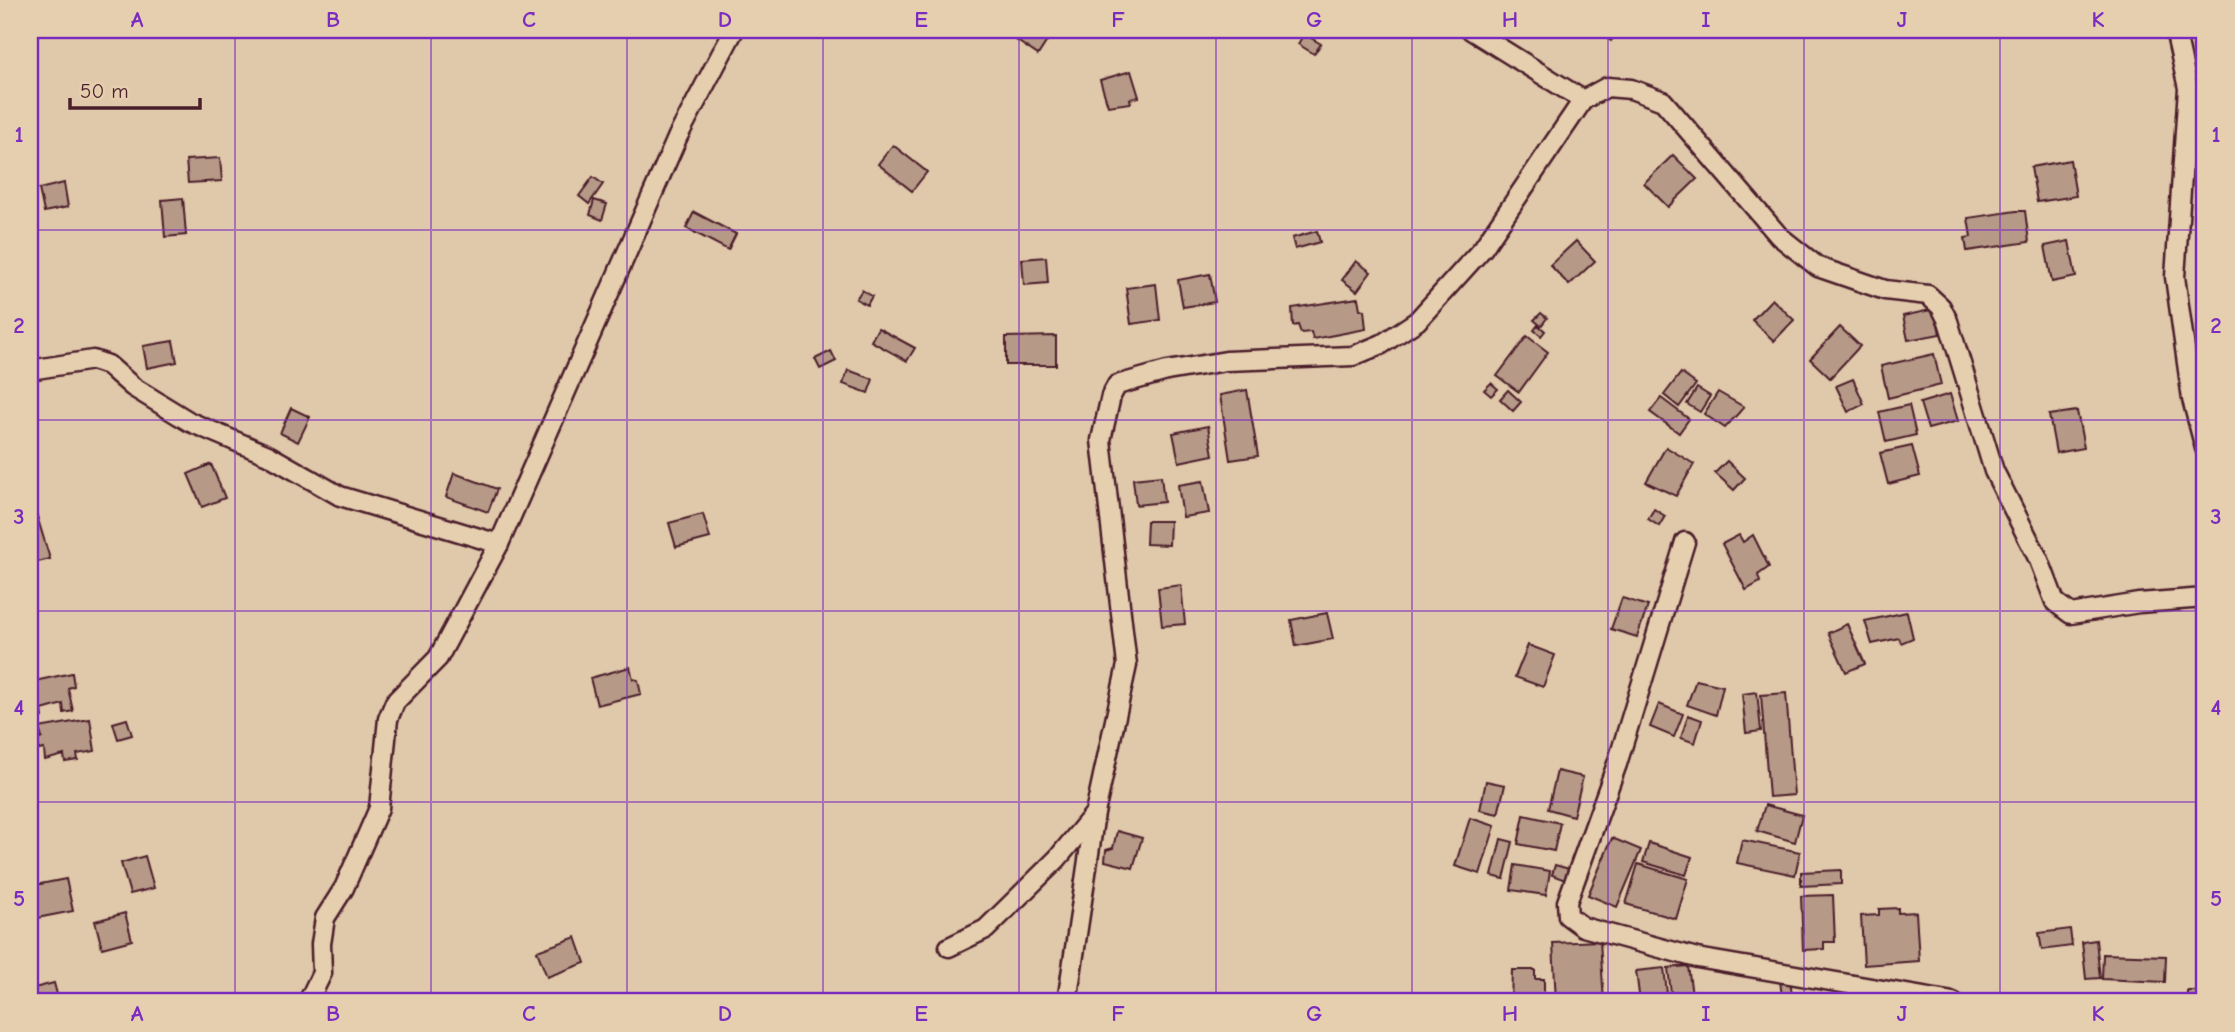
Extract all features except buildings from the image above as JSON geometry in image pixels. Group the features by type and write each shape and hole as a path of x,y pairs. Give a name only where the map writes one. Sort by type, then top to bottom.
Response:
{"street":[{"path":"308,1002 321,973 321,944 325,918 344,888 379,808 388,719 395,702 438,658 499,544 678,136 734,30"},
{"path":"1471,30 1583,100"},
{"path":"2175,30 2188,88 2175,277 2199,398 2205,448"},
{"path":"1067,1002 1095,813 1127,665 1101,440 1111,396 1118,385 1167,371 1226,361 1353,356 1382,344 1416,321 1483,248 1583,100 1607,87 1631,89 1663,101 1779,236 1818,267 1885,290 1928,295 1941,307 1948,321 1994,471 2039,561 2055,602 2071,614 2139,603 2205,598"},
{"path":"30,370 93,360 108,365 133,387 190,422 268,455 340,496 499,544"},
{"path":"1685,542 1617,764 1567,902 1568,916 1583,926 1697,958 1953,1002"},
{"path":"949,947 986,929 995,921 1057,859 1095,813"}]}
